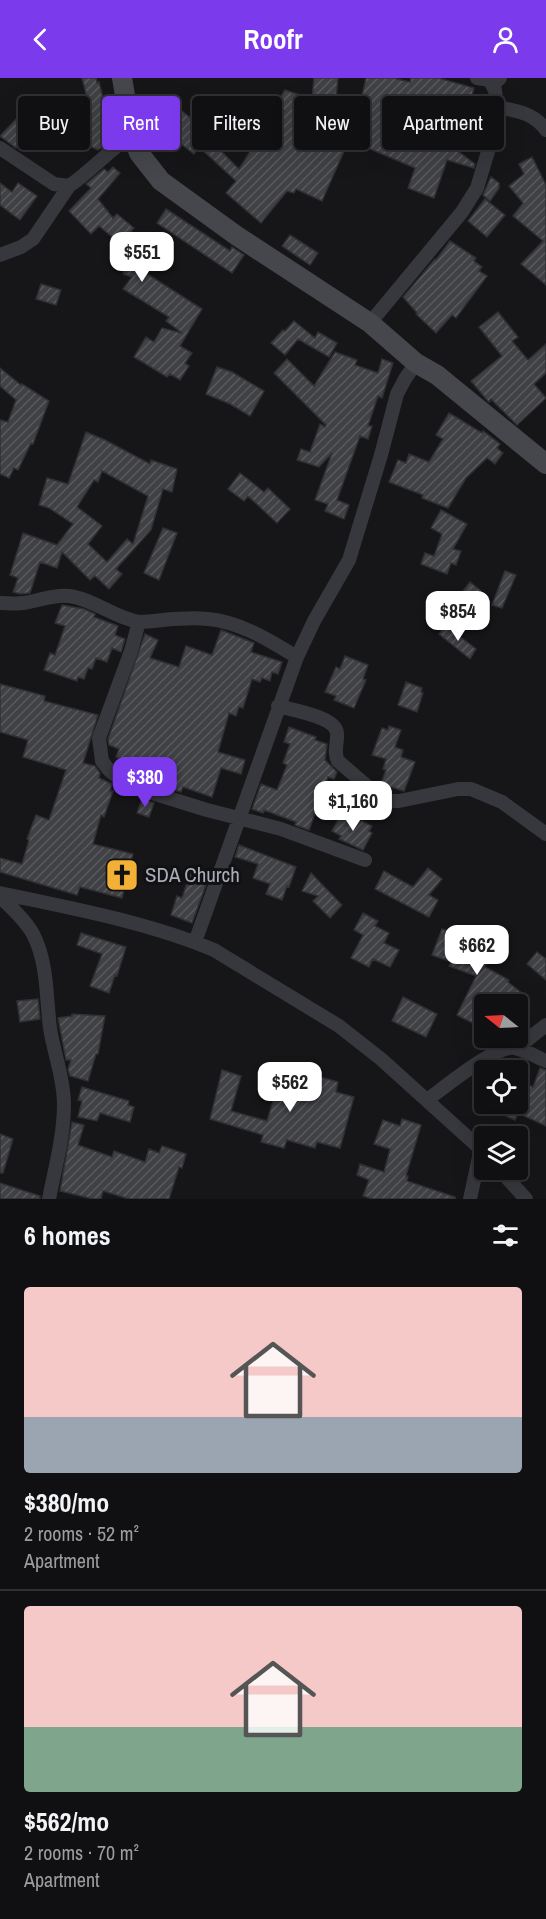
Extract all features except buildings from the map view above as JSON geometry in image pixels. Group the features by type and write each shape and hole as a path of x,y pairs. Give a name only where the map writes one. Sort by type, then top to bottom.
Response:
{"street":[{"path":"122,78 125,96"},
{"path":"489,79 496,96"},
{"path":"504,109 532,116 544,122"},
{"path":"0,148 54,184 69,186"},
{"path":"0,255 21,247 33,239 69,186 111,150"},
{"path":"138,150 161,181 237,236 370,323 416,363 437,375 546,464"},
{"path":"370,323 462,212 477,188 488,150"},
{"path":"195,942 297,657 314,621 349,560 398,394 416,363"},
{"path":"0,603 21,604 55,596 70,596 128,620 139,622 209,619 233,624 268,640 297,657"},
{"path":"139,622 131,651 99,738 102,761 116,778 207,810 281,829 364,860"},
{"path":"278,706 323,719 334,725 338,733 335,754 338,761 383,798 399,801 459,789 471,789 492,796 546,834"},
{"path":"0,895 107,917 195,942 234,960 339,1026 381,1059 474,1142"},
{"path":"0,895 33,934 45,972 51,1030 62,1077 64,1104 62,1133 49,1199"},
{"path":"528,1039 546,1025"},
{"path":"427,1100 486,1057 500,1050 517,1048 546,1060"},
{"path":"470,1199 475,1180"},
{"path":"509,1180 526,1199"}],"place":[{"name":"SDA Church","path":"122,875"}]}
